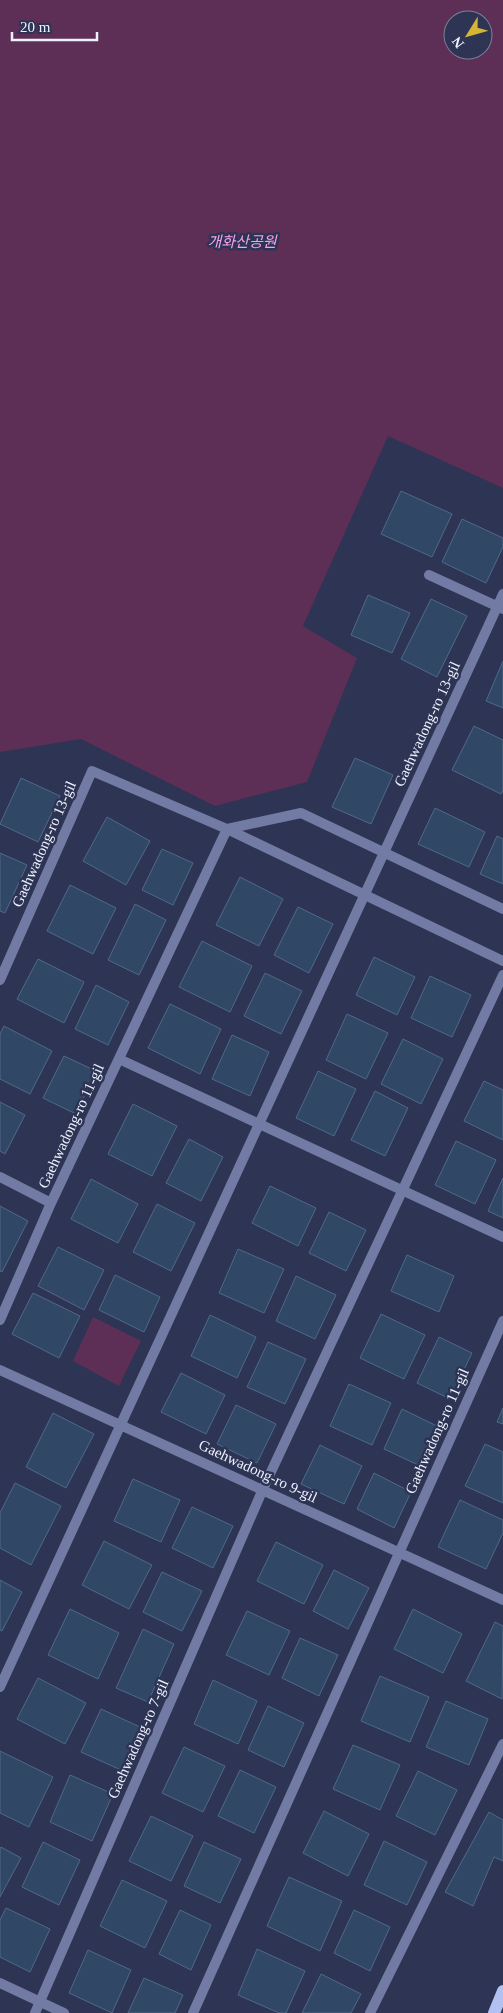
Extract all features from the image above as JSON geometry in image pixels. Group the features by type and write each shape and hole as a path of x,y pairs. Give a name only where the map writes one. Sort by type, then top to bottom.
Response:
{"main road":[{"path":"494,2013 503,1991"}],"street":[{"path":"429,575 500,608"},
{"name":"Gaehwadong-ro 13-gil","path":"259,1124 364,895 500,608 503,594"},
{"name":"Gaehwadong-ro 13-gil","path":"0,980 92,772 227,829 503,961"},
{"path":"118,1058 227,829 301,813 503,909"},
{"path":"263,1489 503,975"},
{"name":"Gaehwadong-ro 11-gil","path":"0,1320 51,1203 118,1058 503,1238"},
{"path":"0,1687 259,1124"},
{"path":"0,1177 51,1203"},
{"name":"Gaehwadong-ro 11-gil","path":"398,1553 503,1321"},
{"name":"Gaehwadong-ro 9-gil","path":"0,1370 503,1600"},
{"name":"Gaehwadong-ro 7-gil","path":"35,2013 263,1489"},
{"path":"192,2013 398,1553"},
{"path":"370,2013 503,1744"},
{"path":"0,1983 64,2013"}],"green space":[{"name":"개화산공원","path":"0,0 503,0 503,488 388,436 303,626 357,658 307,782 215,806 81,739 0,752"},
{"path":"93,1317 141,1341 119,1386 73,1361"}],"building":[{"path":"401,491 452,514 432,557 381,534"},
{"path":"462,519 503,538 503,547 486,583 442,562"},
{"path":"368,595 410,613 392,653 351,635"},
{"path":"431,599 467,616 437,677 401,659"},
{"path":"503,661 503,708 486,701"},
{"path":"474,726 503,740 503,790 501,794 452,770"},
{"path":"355,758 393,775 371,824 332,807"},
{"path":"21,778 60,796 38,842 0,824"},
{"path":"435,808 485,832 469,867 418,844"},
{"path":"107,817 150,841 126,885 83,861"},
{"path":"497,836 503,839 503,884 480,874"},
{"path":"162,849 193,863 173,905 142,890"},
{"path":"0,853 27,865 5,913 0,911"},
{"path":"240,877 283,899 259,946 216,925"},
{"path":"70,885 116,908 93,954 47,931"},
{"path":"135,904 166,920 139,975 108,960"},
{"path":"298,907 333,924 309,973 274,955"},
{"path":"202,941 252,966 230,1012 179,987"},
{"path":"374,957 415,977 397,1015 356,995"},
{"path":"38,959 84,982 64,1023 17,999"},
{"path":"265,973 302,991 281,1034 244,1016"},
{"path":"430,976 471,995 452,1037 411,1018"},
{"path":"96,985 129,1002 108,1045 75,1029"},
{"path":"170,1004 221,1029 200,1074 148,1048"},
{"path":"347,1014 388,1033 366,1079 326,1060"},
{"path":"4,1026 52,1051 30,1094 0,1079 0,1034"},
{"path":"232,1035 269,1052 250,1096 212,1079"},
{"path":"403,1039 443,1059 421,1104 381,1084"},
{"path":"64,1056 96,1071 76,1114 43,1098"},
{"path":"318,1071 356,1089 334,1136 296,1118"},
{"path":"484,1081 503,1090 503,1140 464,1121"},
{"path":"375,1091 408,1108 385,1156 351,1140"},
{"path":"0,1102 25,1115 5,1154 0,1151"},
{"path":"133,1104 177,1126 152,1176 108,1154"},
{"path":"189,1139 223,1157 201,1201 166,1183"},
{"path":"456,1141 496,1160 475,1204 435,1185"},
{"path":"503,1178 503,1218 488,1211"},
{"path":"91,1179 138,1204 118,1243 71,1219"},
{"path":"270,1186 316,1208 298,1246 252,1223"},
{"path":"157,1204 195,1223 171,1271 133,1252"},
{"path":"0,1206 28,1221 2,1272 0,1271"},
{"path":"329,1212 366,1230 346,1271 309,1253"},
{"path":"58,1247 104,1270 84,1310 38,1286"},
{"path":"238,1249 284,1269 264,1313 219,1293"},
{"path":"407,1255 454,1276 439,1312 391,1291"},
{"path":"115,1275 160,1297 144,1332 99,1310"},
{"path":"296,1276 336,1295 315,1339 276,1321"},
{"path":"33,1293 80,1316 59,1358 12,1334"},
{"path":"381,1314 425,1335 404,1379 360,1358"},
{"path":"210,1315 256,1337 237,1378 191,1356"},
{"path":"439,1337 472,1353 450,1399 417,1383"},
{"path":"268,1342 306,1359 285,1404 247,1387"},
{"path":"181,1373 225,1395 206,1434 161,1412"},
{"path":"349,1384 391,1403 372,1445 330,1426"},
{"path":"236,1405 276,1424 257,1463 217,1444"},
{"path":"503,1408 503,1424 497,1422"},
{"path":"402,1409 437,1426 418,1465 384,1449"},
{"path":"53,1413 94,1434 66,1488 26,1467"},
{"path":"485,1444 503,1452 503,1503 465,1486"},
{"path":"320,1445 362,1466 344,1504 301,1484"},
{"path":"374,1473 411,1492 394,1528 357,1509"},
{"path":"133,1479 180,1500 161,1542 114,1521"},
{"path":"15,1483 61,1506 31,1565 0,1548 0,1513"},
{"path":"460,1500 503,1520 503,1533 486,1569 438,1547"},
{"path":"192,1507 233,1526 213,1568 172,1548"},
{"path":"104,1541 152,1565 129,1609 82,1585"},
{"path":"276,1542 323,1565 304,1604 257,1581"},
{"path":"334,1570 369,1588 348,1629 313,1611"},
{"path":"162,1572 202,1591 182,1631 143,1612"},
{"path":"0,1580 22,1592 2,1631 0,1630"},
{"path":"70,1609 119,1633 98,1679 48,1655"},
{"path":"413,1609 462,1634 443,1673 394,1649"},
{"path":"247,1611 290,1631 269,1675 226,1655"},
{"path":"495,1622 503,1626 502,1699 466,1681"},
{"path":"143,1629 174,1644 148,1702 116,1688"},
{"path":"300,1638 338,1655 319,1696 282,1678"},
{"path":"380,1676 429,1697 410,1742 361,1721"},
{"path":"38,1678 86,1703 65,1744 17,1719"},
{"path":"213,1680 257,1701 238,1744 194,1724"},
{"path":"446,1701 488,1719 469,1765 426,1747"},
{"path":"268,1706 304,1723 284,1767 248,1750"},
{"path":"101,1709 140,1727 121,1770 81,1752"},
{"path":"353,1745 400,1765 380,1810 333,1789"},
{"path":"184,1747 225,1766 203,1812 162,1793"},
{"path":"0,1751 53,1777 29,1827 0,1813"},
{"path":"240,1770 276,1787 254,1833 218,1816"},
{"path":"418,1771 457,1790 435,1835 396,1816"},
{"path":"70,1775 113,1794 92,1841 50,1822"},
{"path":"324,1811 369,1834 348,1876 303,1853"},
{"path":"489,1812 503,1820 503,1861 494,1857 473,1906 445,1892"},
{"path":"151,1816 193,1836 171,1881 129,1861"},
{"path":"384,1841 427,1862 407,1905 364,1885"},
{"path":"43,1842 80,1860 59,1905 22,1887"},
{"path":"204,1842 241,1859 220,1903 184,1886"},
{"path":"1,1847 21,1858 0,1897 0,1849"},
{"path":"289,1877 342,1901 320,1951 267,1926"},
{"path":"122,1880 167,1901 145,1948 100,1926"},
{"path":"6,1908 50,1929 30,1972 0,1957 0,1920"},
{"path":"180,1910 211,1925 191,1970 159,1954"},
{"path":"354,1910 390,1927 370,1971 334,1953"},
{"path":"257,1949 305,1971 286,2013 279,2013 238,1995"},
{"path":"88,1950 131,1970 112,2013 69,1993"},
{"path":"321,1974 361,1994 351,2013 302,2013"},
{"path":"144,1978 183,1995 175,2013 128,2013"}]}
